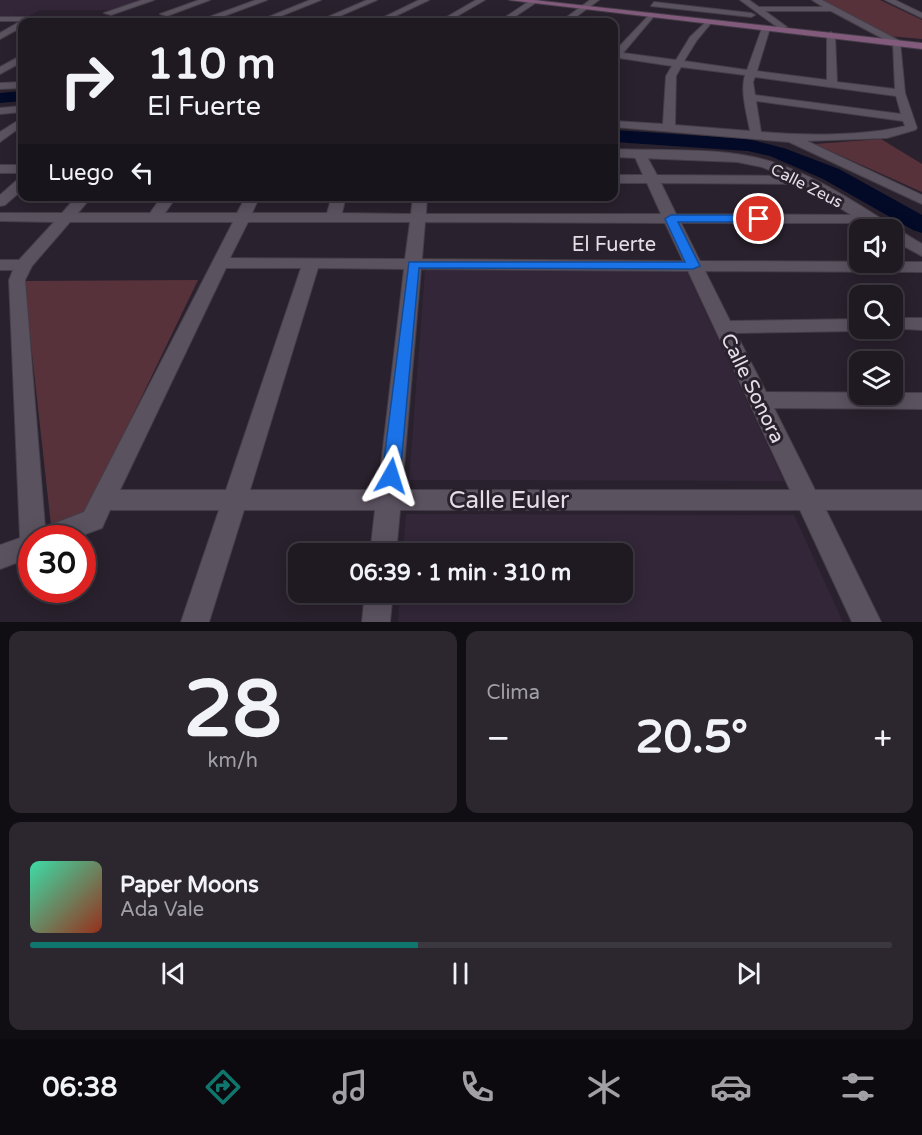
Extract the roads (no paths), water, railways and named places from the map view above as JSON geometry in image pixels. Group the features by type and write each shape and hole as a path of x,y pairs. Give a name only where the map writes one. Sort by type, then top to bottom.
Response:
{"main road":[{"path":"513,0 590,6 892,41"},
{"path":"590,6 654,7 708,22 922,44"}],"street":[{"path":"91,18 150,0"},
{"path":"150,18 206,0"},
{"path":"213,18 263,0"},
{"path":"270,18 317,0"},
{"path":"330,18 373,0"},
{"path":"387,18 425,0"},
{"path":"448,18 481,0"},
{"path":"570,18 590,6 606,0"},
{"path":"744,0 755,12 783,27"},
{"path":"816,0 892,41 900,93 913,126"},
{"path":"889,0 922,16"},
{"path":"508,18 535,1"},
{"path":"618,51 654,7 755,12 832,9"},
{"path":"0,19 18,21"},
{"path":"669,128 670,80 693,39 708,22"},
{"path":"0,36 18,27"},
{"path":"756,135 748,82 766,28"},
{"path":"831,35 831,85"},
{"path":"618,56 900,93"},
{"path":"0,71 18,60"},
{"path":"0,86 18,85"},
{"path":"749,97 913,126"},
{"path":"0,111 18,109"},
{"path":"0,138 18,124"},
{"path":"618,124 789,138 887,134 913,126"},
{"path":"789,138 922,200"},
{"name":"Calle Zeus","path":"618,153 753,160 805,180 869,219"},
{"name":"Calle Sonora","path":"640,155 867,622"},
{"path":"0,169 18,169"},
{"path":"618,179 805,180"},
{"path":"0,202 18,186"},
{"path":"32,525 17,286 19,272 80,201"},
{"path":"155,217 166,201"},
{"path":"98,510 251,201"},
{"path":"333,218 338,201"},
{"path":"384,543 420,201"},
{"path":"0,217 849,219"},
{"path":"903,240 922,251"},
{"name":"El Fuerte","path":"220,262 922,267"},
{"path":"195,622 311,263"},
{"path":"0,265 24,266"},
{"path":"903,324 922,324"},
{"path":"723,327 849,325"},
{"path":"759,400 922,401"},
{"name":"Calle Euler","path":"71,525 98,510 235,500 922,500"},
{"path":"0,558 18,551"},
{"path":"376,622 378,603"}],"waterway":[{"path":"0,98 18,96"},
{"path":"618,136 748,145 777,152 831,174 922,225"}]}
